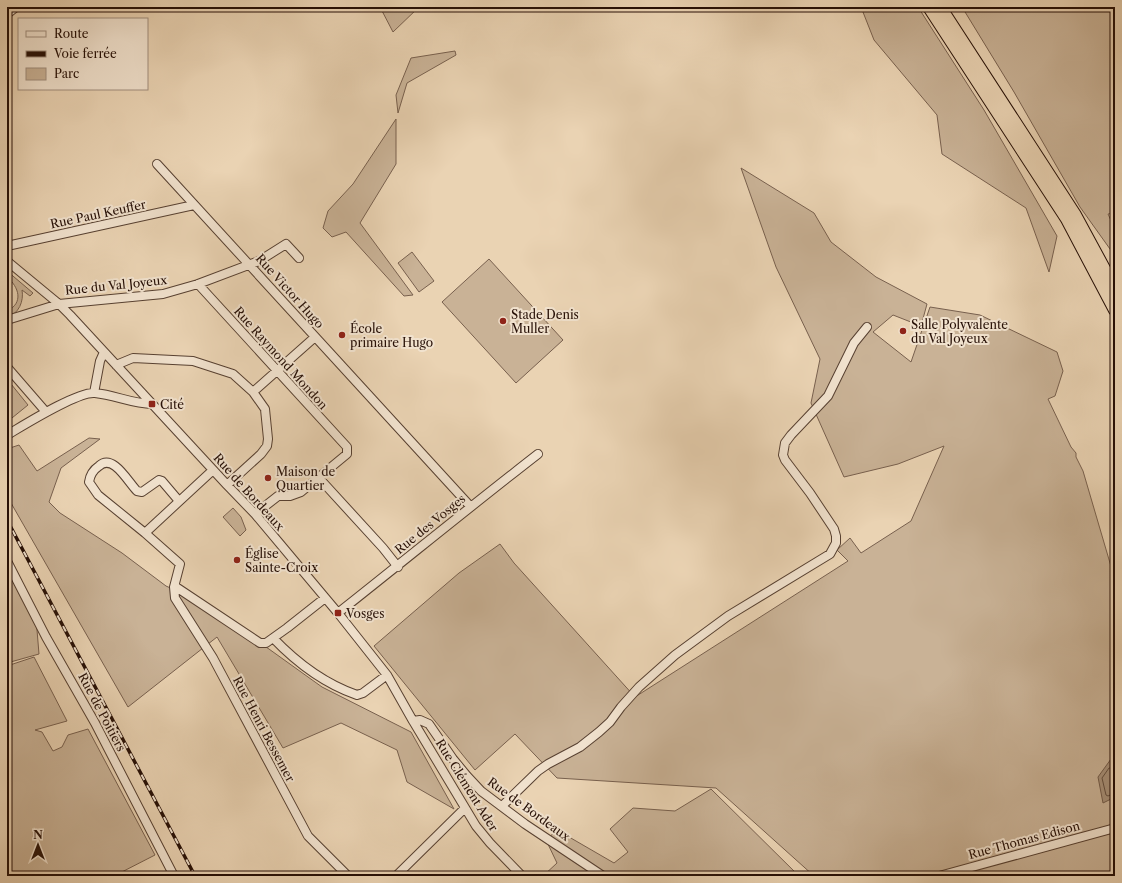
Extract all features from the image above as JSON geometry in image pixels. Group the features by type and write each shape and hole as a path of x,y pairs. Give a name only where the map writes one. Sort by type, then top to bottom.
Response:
{"highway":[{"path":"928,7 1067,220 1115,310"},
{"path":"940,7 1075,215 1115,289"}],"street":[{"path":"7,14 16,7"},
{"name":"Rue Victor Hugo","path":"156,164 470,506"},
{"name":"Rue Paul Keuffer","path":"7,246 194,205"},
{"name":"Rue du Val Joyeux","path":"7,320 59,304 163,294 198,284 259,261 286,244 299,258"},
{"name":"Rue de Bordeaux","path":"7,261 59,304 255,514 338,613 387,675 413,721 420,720 429,724 442,744 481,791 525,824 603,876"},
{"name":"Rue Raymond Mondon","path":"198,284 347,447 346,454 319,478"},
{"path":"502,806 538,771 580,746 599,732 610,722 639,687 675,655 728,616 830,554 836,544 834,530 810,493 785,460 783,450 785,443 791,435 828,396 854,343 867,327"},
{"path":"253,392 315,336"},
{"path":"94,392 100,361 104,352"},
{"path":"116,365 133,358 193,361 233,374 253,392 266,409 267,446 261,454 227,485"},
{"path":"7,367 46,412"},
{"path":"7,435 46,412 85,394 94,392 141,404 152,404"},
{"name":"Rue des Vosges","path":"338,613 398,567 470,506 538,454"},
{"path":"180,501 162,481 158,480 142,492 137,491 115,466 107,462 102,463 90,475 89,482 98,495 180,564 174,585 176,587 260,643 266,643 325,598"},
{"path":"145,533 213,470"},
{"path":"255,514 278,496 290,496 301,492 319,478 383,548 398,567"},
{"name":"Rue de Poitiers","path":"7,561 46,637 95,723 174,876"},
{"name":"Rue Henri Bessemer","path":"174,585 175,598 213,658 308,836 348,876"},
{"path":"273,638 302,664 327,681 357,695 363,693 387,675"},
{"name":"Rue Clément Ader","path":"413,721 465,808 490,843 522,876"},
{"path":"396,876 465,808"},
{"name":"Rue Thomas Edison","path":"939,876 1115,828"}],"green space":[{"path":"380,7 419,7 393,32"},
{"path":"861,7 918,7 984,110 1057,236 1049,272 1026,208 942,154 937,115 874,40"},
{"path":"962,7 1115,7 1115,213 1108,214 1115,229 1115,256 1080,207 1014,92"},
{"path":"455,51 456,55 407,83 398,113 396,95 411,58"},
{"path":"396,119 396,164 360,223 413,295 404,296 346,232 332,237 323,228 328,211 353,184"},
{"path":"741,168 814,213 831,242 876,277 927,304 921,326 893,315 873,332 911,362 930,307 980,315 1057,352 1063,371 1055,396 1048,399 1071,447 1076,453 1076,457 1083,471 1115,580 1115,876 814,876 716,788 557,778 515,734 475,770 374,646 459,573 500,544 514,563 635,697 848,561 837,550 850,538 861,553 911,521 944,446 898,464 844,477 811,403 820,359 776,267"},
{"path":"412,252 434,281 419,292 398,263"},
{"name":"Stade Denis Muller","path":"489,259 563,340 516,383 442,302"},
{"path":"7,271 33,293 30,296 22,290 21,303 18,310 7,317 7,311 16,304 18,295 14,285 7,277"},
{"path":"7,379 28,405 7,422"},
{"path":"89,438 100,439 61,468 49,502 60,513 122,553 166,586 241,629 322,687 411,732 454,809 407,782 397,750 341,723 283,748 217,637 128,707 7,496 7,449 19,445 37,471"},
{"path":"233,508 241,517 246,530 240,536 223,517"},
{"path":"7,564 36,618 39,654 7,663"},
{"path":"34,657 67,721 35,730 42,732 53,751 62,747 68,735 88,729 155,855 114,876 7,876 7,666"},
{"path":"711,789 799,876 543,876 557,863 546,840 557,830 614,863 628,852 610,829 633,808 675,811"}],"water":[{"path":"1111,759 1115,767 1115,797 1103,803 1098,777"}],"railway":[{"path":"7,520 195,876"}],"place":[{"name":"Stade Denis Muller","path":"503,321"},
{"name":"Salle Polyvalente du Val Joyeux","path":"903,331"},
{"name":"École primaire Hugo","path":"342,335"},
{"name":"Cité","path":"152,404"},
{"name":"Maison de Quartier","path":"268,478"},
{"name":"Église Sainte-Croix","path":"237,560"},
{"name":"Vosges","path":"338,613"}]}
